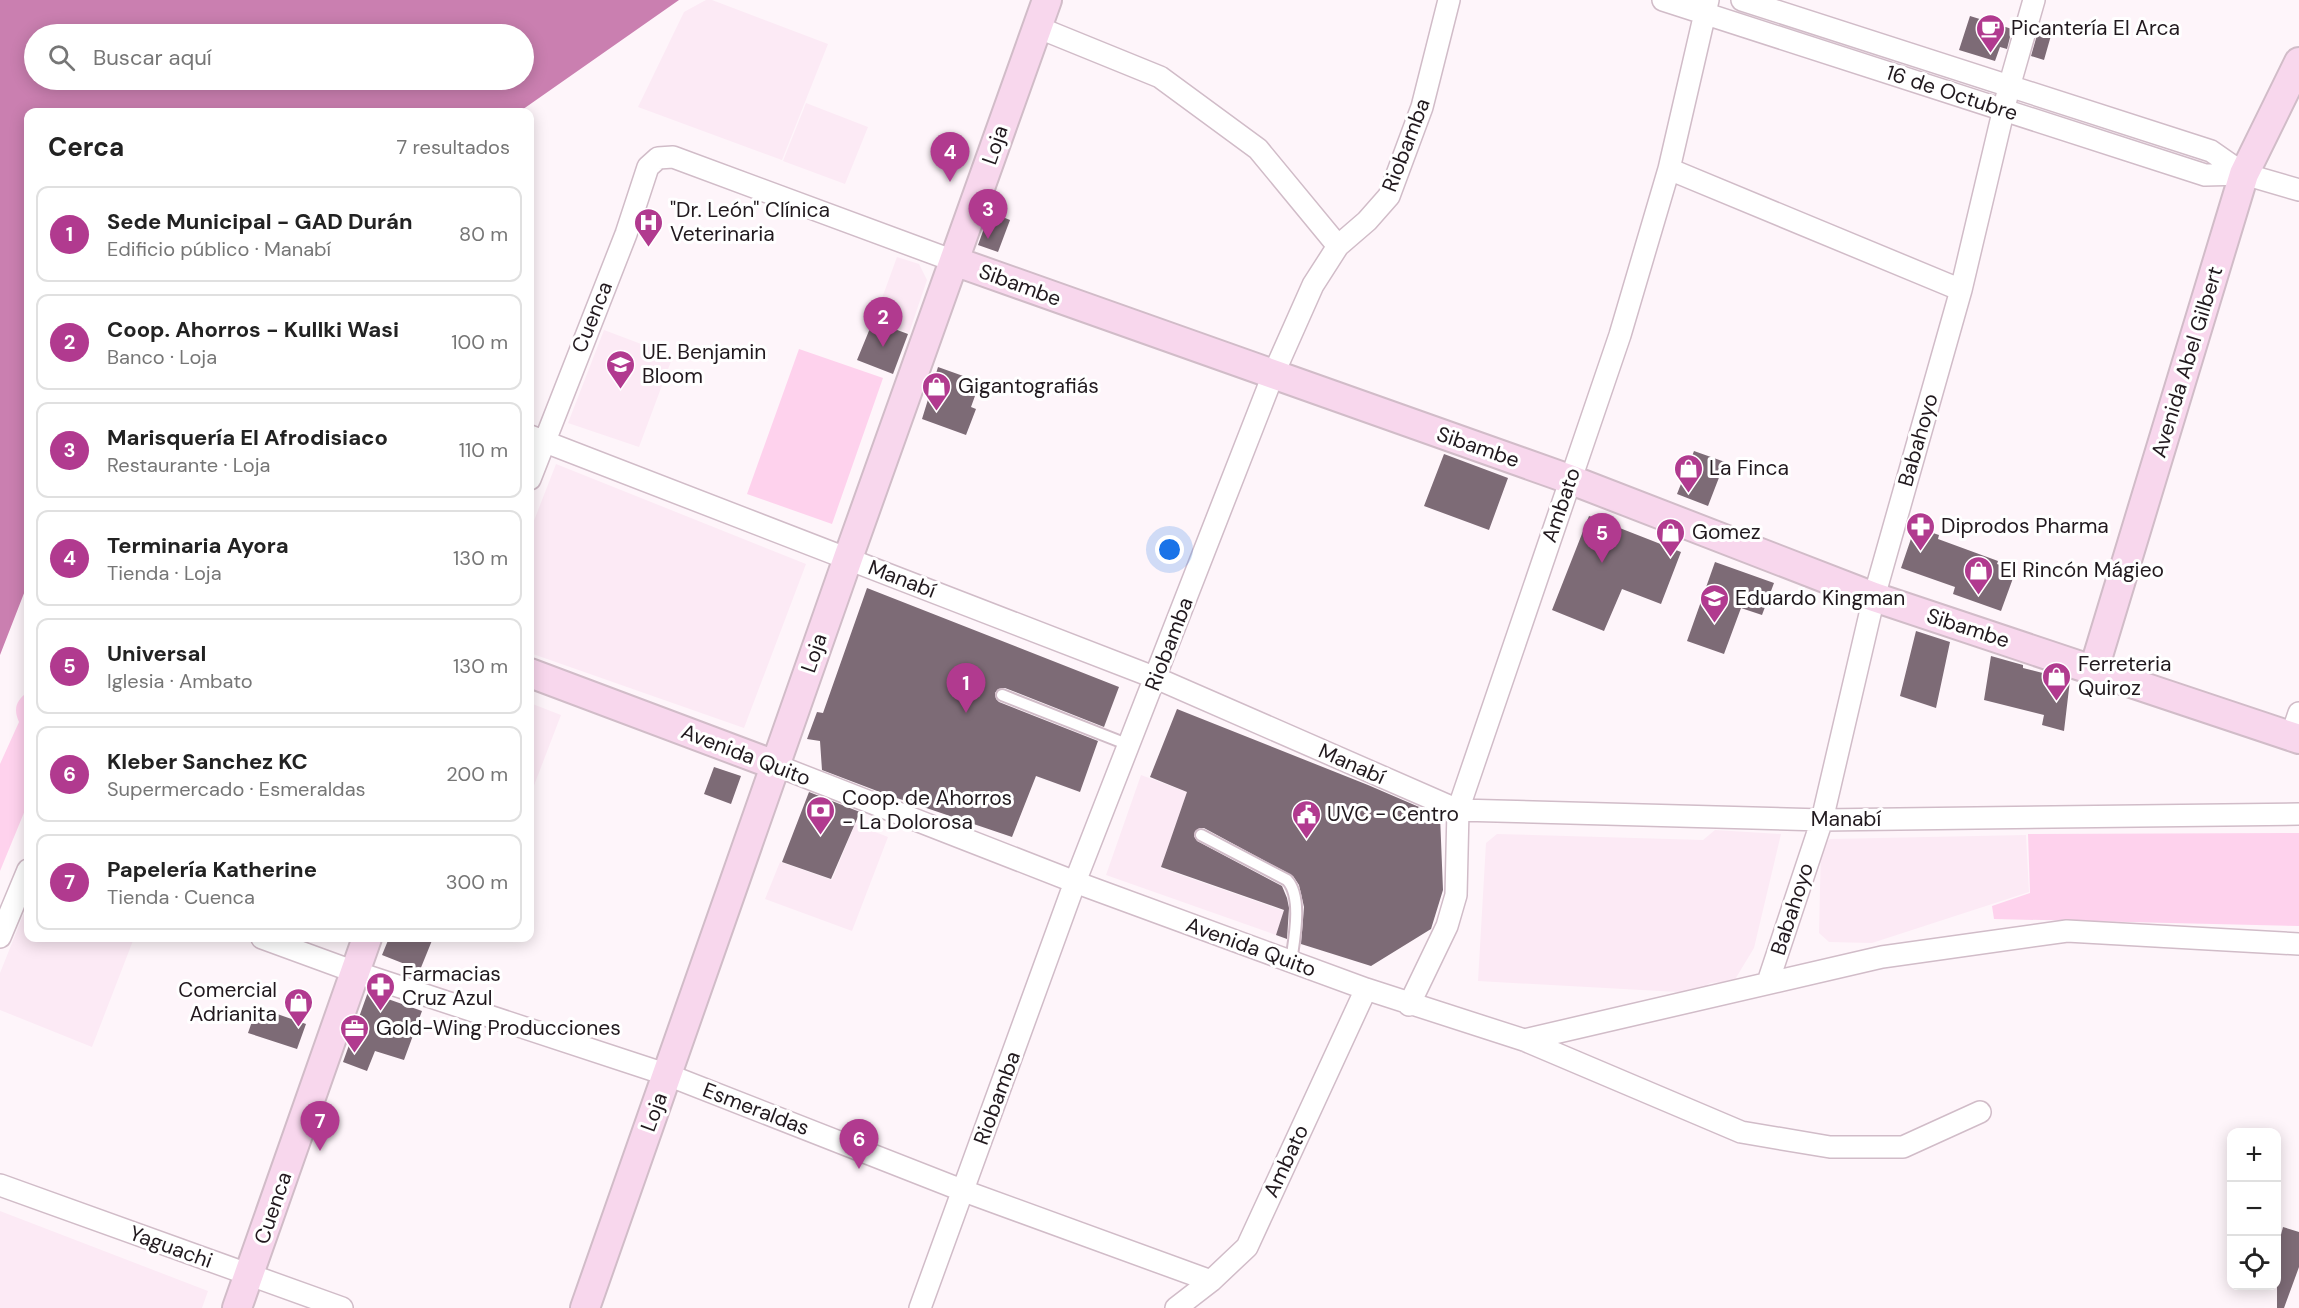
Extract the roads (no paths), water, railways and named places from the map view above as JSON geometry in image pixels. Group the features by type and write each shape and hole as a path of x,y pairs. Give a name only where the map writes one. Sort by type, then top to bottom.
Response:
{"street":[{"name":"Loja","path":"585,1308 1047,0"},
{"name":"Riobamba","path":"920,1308 1075,882 1272,375 1313,285 1338,246 1367,221 1389,196 1422,107 1449,0"},
{"name":"16 de Octubre","path":"1663,0 1706,6 2004,110 2205,175 2244,174 2299,190"},
{"name":"16 de Octubre","path":"1742,0 2211,151 2244,174"},
{"name":"Babahoyo","path":"1768,982 1822,820 1874,597 1960,290 2009,87 2034,0"},
{"name":"Ambato","path":"1409,1005 1447,926 1456,895 1458,810 1620,335 1669,169 1706,6"},
{"path":"1036,27 1160,77 1258,149 1338,246"},
{"name":"Avenida Abel Gilbert","path":"2094,669 2244,174 2299,62"},
{"name":"Sibambe","path":"658,158 673,158 1272,375 1569,479 1874,597 2094,669 2296,729"},
{"name":"Cuenca","path":"536,439 626,234 648,166 658,158"},
{"path":"1669,169 1960,290"},
{"name":"Manabí","path":"536,439 1156,678 1458,810 1822,820 2299,814"},
{"name":"Avenida Quito","path":"534,675 775,765 1075,882 1291,962 1409,1005 1524,1040 1741,1132 1830,1147 1902,1147 1980,1112"},
{"path":"0,938 24,880"},
{"path":"1524,1040 1882,957 2067,931 2299,944"},
{"name":"Esmeraldas","path":"273,942 355,972 668,1075 964,1191 1211,1281"},
{"name":"Cuenca","path":"237,1308 366,942"},
{"name":"Ambato","path":"1176,1308 1211,1281 1246,1247 1366,989"},
{"name":"Yaguachi","path":"0,1185 342,1308"}],"lane":[{"path":"1002,695 1129,745"},
{"path":"1201,835 1287,880 1293,886 1295,932 1291,962"}],"place":[{"name":"Picantería El Arca","path":"1990,54"},
{"name":"Terminaria Ayora","path":"950,182"},
{"name":"Marisquería El Afrodisiaco","path":"988,239"},
{"name":"\"Dr. León\" Clínica Veterinaria","path":"649,248"},
{"name":"Coop. Ahorros - Kullki Wasi","path":"883,347"},
{"name":"UE. Benjamin Bloom","path":"621,390"},
{"name":"Gigantografiás","path":"937,412"},
{"name":"La Finca","path":"1688,494"},
{"name":"Diprodos Pharma","path":"1920,552"},
{"name":"Gomez","path":"1671,558"},
{"name":"Universal","path":"1602,563"},
{"name":"El Rincón Mágieo","path":"1979,596"},
{"name":"Eduardo Kingman","path":"1714,624"},
{"name":"Ferreteria Quiroz","path":"2057,702"},
{"name":"Sede Municipal - GAD Durán","path":"966,713"},
{"name":"Coop. de Ahorros - La Dolorosa","path":"821,836"},
{"name":"UVC - Centro","path":"1306,840"},
{"name":"Farmacias Cruz Azul","path":"381,1012"},
{"name":"Comercial Adrianita","path":"298,1028"},
{"name":"Gold-Wing Producciones","path":"355,1054"},
{"name":"Papelería Katherine","path":"320,1151"},
{"name":"Kleber Sanchez KC","path":"859,1169"}]}
